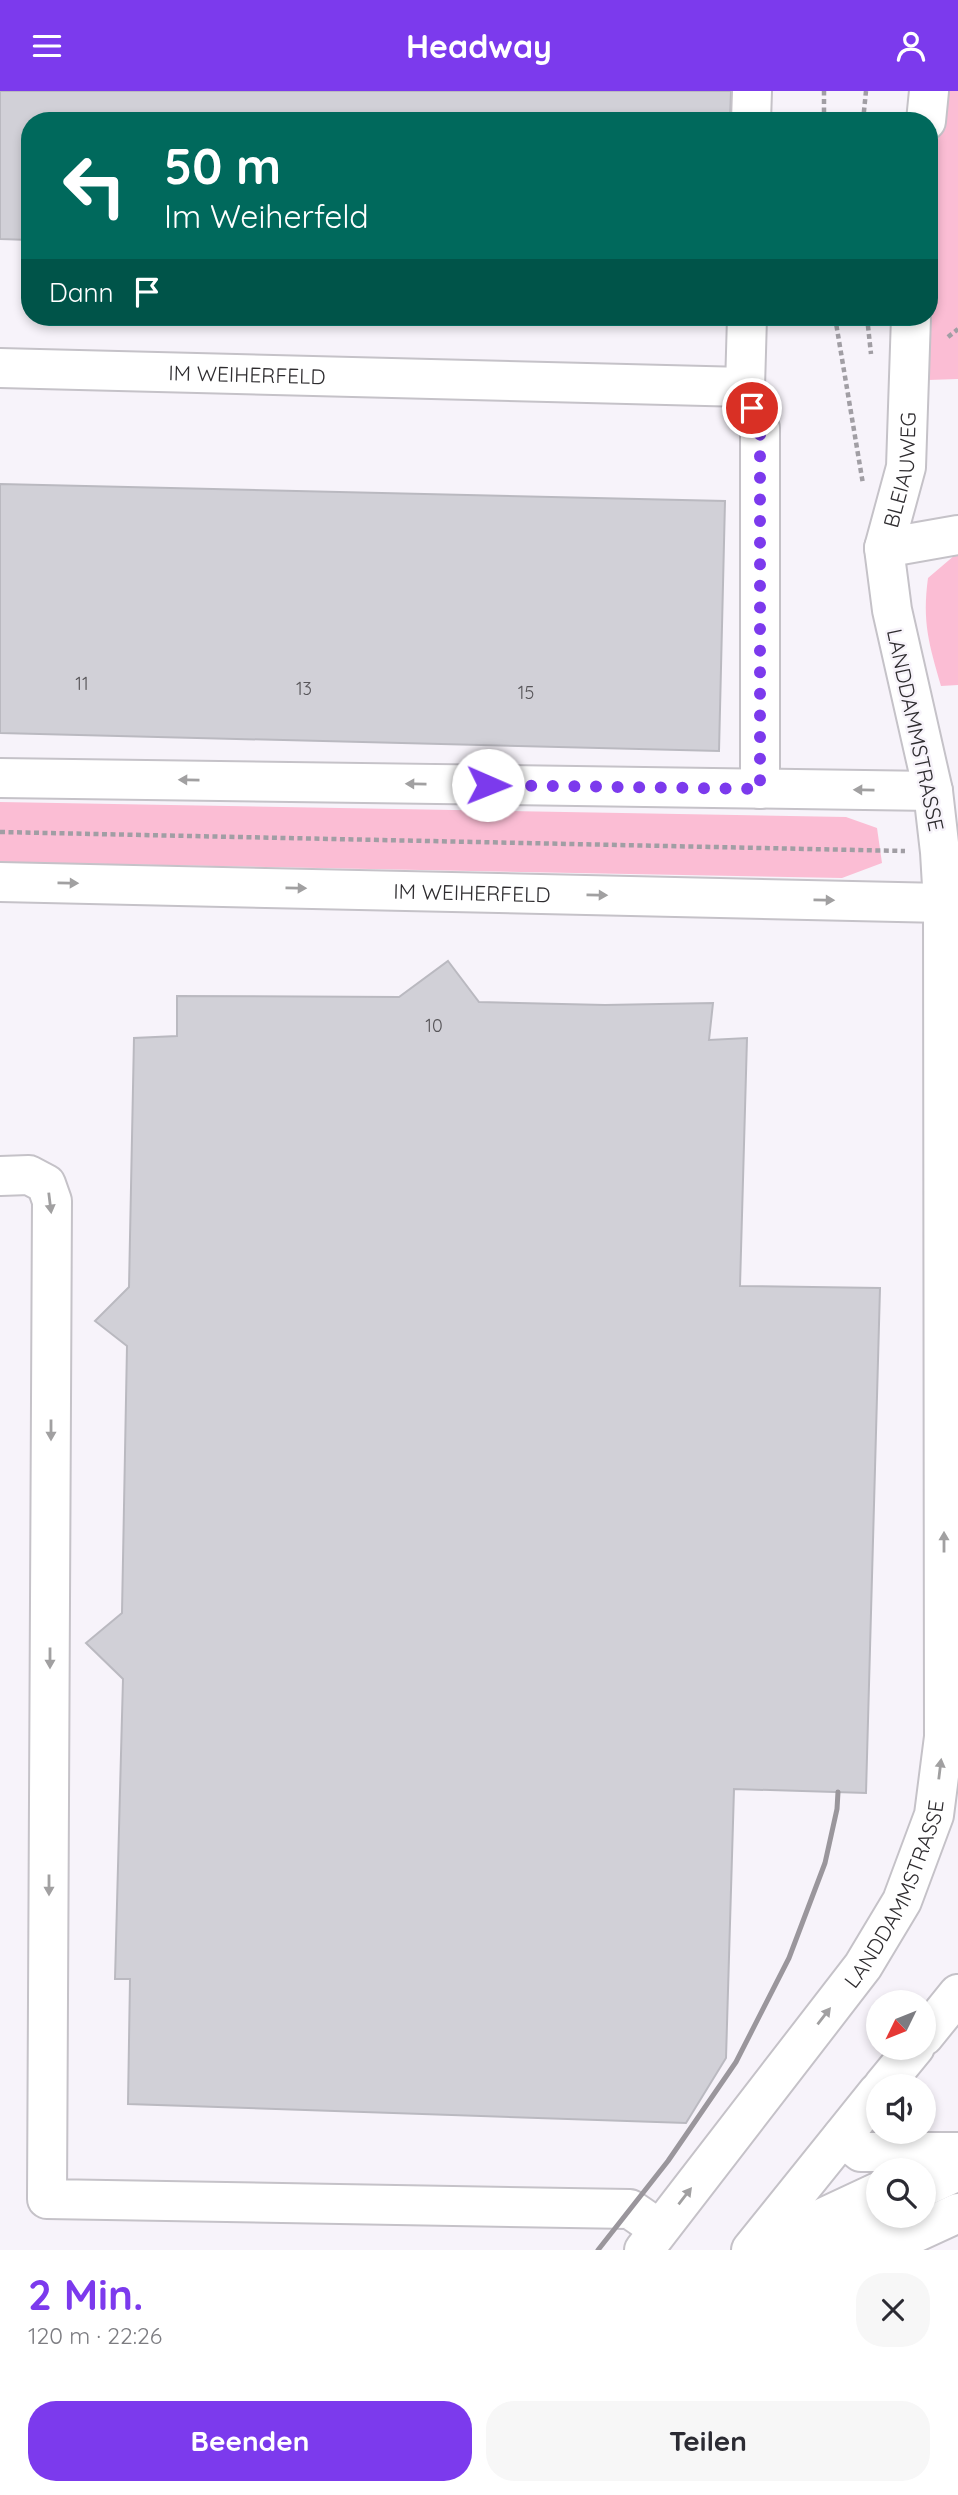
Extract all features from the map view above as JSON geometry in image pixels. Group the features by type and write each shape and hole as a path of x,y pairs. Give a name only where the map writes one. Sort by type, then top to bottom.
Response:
{"street":[{"path":"751,112 752,91"},
{"path":"927,112 929,91"},
{"path":"747,326 745,387 760,428 760,789"},
{"name":"BLEIAUWEG","path":"911,326 906,467 884,548 958,535"},
{"name":"IM WEIHERFELD","path":"0,368 745,387"},
{"name":"LANDDAMMSTRASSE","path":"651,2240 863,1966 902,1901 934,1815 944,1737 947,880 933,791 891,610 884,548"},
{"path":"0,778 933,791"},
{"name":"IM WEIHERFELD","path":"0,882 947,880"},
{"path":"0,1175 29,1175 46,1184 52,1201 47,2199 630,2210 651,2240"},
{"path":"936,2021 958,1994"},
{"path":"893,2074 904,2060"},
{"path":"765,2245 866,2107"},
{"path":"842,2137 861,2152 891,2158"},
{"path":"765,2245 866,2183"},
{"path":"765,2245 866,2198"},
{"path":"936,2209 958,2198"},
{"path":"765,2245 866,2212"},
{"path":"878,2250 958,2213"},
{"path":"818,2250 866,2227"},
{"path":"848,2250 895,2228"},
{"path":"916,2250 958,2230"}],"path":[{"path":"824,91 824,112"},
{"path":"864,112 866,91"},
{"path":"836,326 863,485"},
{"path":"0,832 880,851"}],"shaded area":[{"path":"942,91 958,91 958,379 928,380 929,326 938,326 938,129"},
{"path":"958,555 958,685 941,686 928,633 928,578"},
{"path":"0,802 846,817 877,828 882,863 842,878 0,862"}],"building":[{"path":"0,91 731,91 730,112 21,112 21,240 0,239"},
{"path":"0,484 725,501 719,751 0,733"},
{"path":"448,961 479,1002 605,1005 713,1003 709,1040 747,1038 740,1286 880,1288 866,1793 734,1789 726,2058 686,2123 128,2104 130,1979 115,1979 123,1679 86,1643 122,1613 127,1346 95,1321 129,1287 134,1038 177,1036 177,996 399,997"}],"railway":[{"path":"598,2250 668,2161 736,2062 789,1958 825,1863 838,1792"}],"route":[{"path":"488,785 760,789 760,428 752,408"}]}
